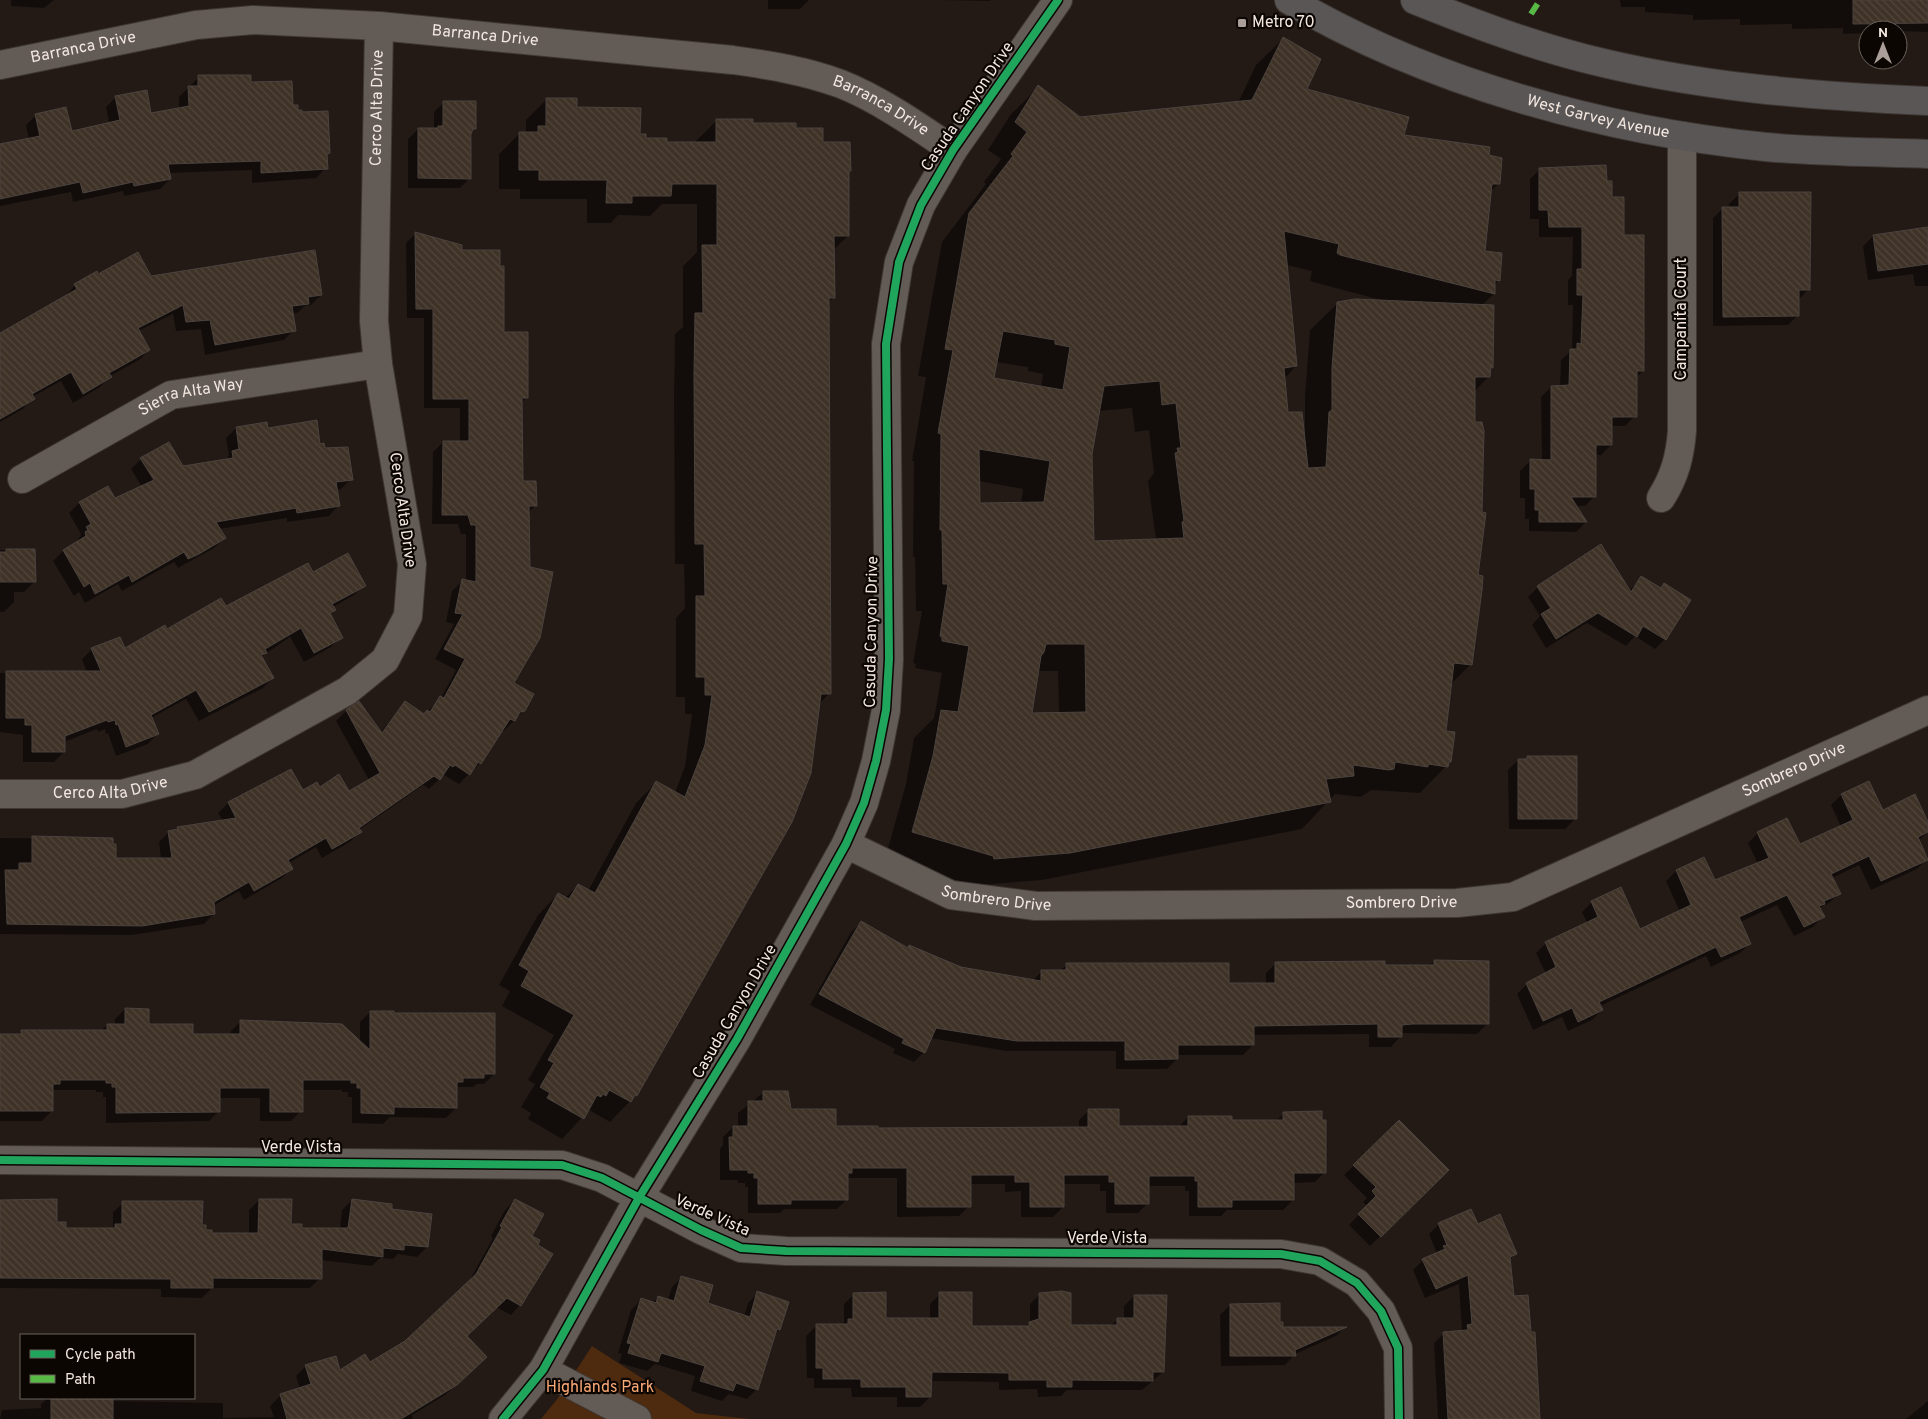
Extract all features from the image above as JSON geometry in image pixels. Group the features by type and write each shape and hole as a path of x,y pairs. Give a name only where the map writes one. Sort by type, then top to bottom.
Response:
{"main road":[{"name":"West Garvey Avenue","path":"1289,0 1368,41 1469,80 1577,113 1682,136 1800,149 1928,154"},
{"path":"1415,0 1491,30 1537,45 1639,70 1772,91 1928,101"}],"street":[{"name":"Casuda Canyon Drive","path":"503,1419 543,1370 640,1196 737,1039 846,844 864,804 876,761 886,710 889,660 887,334 899,262 921,205 953,150 1058,0"},
{"name":"Barranca Drive","path":"0,65 196,25 253,20 378,26 733,60 779,67 842,84 907,119 953,150"},
{"name":"Cerco Alta Drive","path":"0,794 122,794 195,775 347,691 385,660 408,616 412,564 378,364 374,321 378,26"},
{"name":"Campanita Court","path":"1661,498 1672,480 1680,456 1682,431 1682,136"},
{"name":"Sierra Alta Way","path":"22,480 171,395 378,364"},
{"name":"Sombrero Drive","path":"846,844 951,895 1036,906 1457,903 1513,897 1928,710"},
{"name":"Verde Vista","path":"0,1160 562,1165 602,1178 640,1196 701,1230 742,1248 786,1251 1281,1254 1320,1260 1357,1283 1380,1311 1398,1348 1399,1419"},
{"path":"543,1370 636,1419"}],"green space":[{"name":"Highlands Park","path":"592,1346 696,1413 749,1419 541,1419 558,1398"}],"building":[{"path":"1853,0 1928,0 1928,23 1908,23 1908,20 1858,20 1858,24 1853,24"},
{"path":"1283,37 1321,59 1307,89 1409,117 1404,135 1490,147 1489,155 1502,158 1500,184 1492,184 1485,251 1502,253 1500,281 1495,280 1495,294 1340,255 1337,253 1339,244 1284,231 1297,366 1284,368 1288,412 1302,412 1308,468 1326,467 1329,412 1332,410 1332,368 1337,302 1355,299 1494,305 1493,368 1491,367 1490,377 1475,377 1475,422 1482,422 1484,431 1482,512 1486,513 1478,575 1483,576 1482,590 1472,665 1454,663 1446,731 1455,732 1451,762 1449,762 1448,767 1428,764 1428,767 1395,762 1394,769 1389,770 1353,765 1354,776 1326,779 1331,802 1070,853 994,859 993,856 912,832 933,756 941,710 958,712 969,646 942,641 940,636 948,584 943,584 942,530 940,530 941,434 938,433 953,350 945,349 969,213 1013,156 1011,154 1027,132 1015,122 1038,85 1080,117 1252,100","holes":["1003,331 1055,340 1055,344 1070,347 1063,390 994,378","1160,381 1162,405 1176,403 1181,448 1177,448 1178,452 1175,453 1184,521 1182,522 1184,538 1094,541 1092,454 1104,386","979,449 1050,461 1044,502 980,503","1046,644 1085,644 1086,712 1032,713 1041,656"]},
{"path":"198,75 251,75 251,82 292,81 293,105 298,105 298,110 302,110 302,112 328,111 330,153 327,154 328,169 261,173 261,161 168,164 171,179 134,186 133,182 83,193 80,182 0,199 0,144 40,136 35,114 66,107 72,131 120,120 115,96 147,90 151,113 189,106 188,86 198,86"},
{"path":"546,98 577,98 577,107 641,108 640,134 646,134 646,138 667,138 667,142 716,142 716,119 753,119 753,123 796,123 796,128 823,128 823,142 850,142 849,236 834,236 835,298 829,298 831,694 821,694 811,773 792,822 637,1096 635,1095 631,1102 609,1090 606,1096 603,1094 601,1097 597,1095 584,1119 547,1098 550,1093 540,1087 554,1063 548,1060 574,1015 521,986 529,971 519,965 558,893 569,899 578,884 595,893 656,781 685,797 705,745 712,695 705,695 705,677 696,677 696,596 705,596 704,544 695,544 695,313 703,313 702,245 717,245 717,184 672,184 671,196 632,196 632,203 606,203 607,180 539,180 539,170 519,170 519,132 538,132 538,126 546,126"},
{"path":"443,101 476,101 476,129 473,129 471,134 471,179 418,178 418,128 438,128 438,126 443,126"},
{"path":"1606,165 1607,181 1612,181 1612,197 1624,197 1624,235 1644,235 1644,371 1637,371 1637,417 1612,417 1612,445 1596,445 1596,497 1571,497 1587,522 1539,522 1539,510 1535,510 1535,489 1530,489 1530,459 1551,460 1551,386 1569,385 1570,349 1577,349 1577,343 1581,344 1583,295 1577,295 1577,269 1582,269 1582,227 1549,227 1548,210 1539,210 1539,168"},
{"path":"1739,192 1811,192 1810,290 1799,290 1799,316 1723,317 1722,207 1739,207"},
{"path":"1928,227 1928,264 1878,271 1873,235"},
{"path":"415,232 462,245 462,250 500,250 500,266 504,266 504,332 528,332 528,398 522,398 523,481 536,481 537,506 529,506 530,567 553,572 540,638 514,683 534,694 525,711 520,712 515,721 510,719 481,764 478,762 470,775 455,765 453,767 450,765 440,780 434,776 359,828 362,832 332,849 326,838 288,860 293,869 254,891 249,882 214,902 215,914 142,926 7,924 5,870 19,870 19,863 32,863 32,836 113,838 113,844 116,844 116,858 172,858 168,831 178,829 177,827 236,818 228,802 291,769 303,790 317,782 320,787 339,774 349,791 380,773 346,710 359,701 382,733 405,701 424,714 427,710 430,712 440,696 444,698 465,659 444,649 463,614 455,613 462,579 476,582 476,525 471,525 468,515 442,515 443,441 469,441 469,399 433,399 433,309 416,309"},
{"path":"315,250 322,295 308,297 309,304 292,306 296,331 215,345 210,320 186,322 183,305 138,328 150,350 109,373 112,377 83,394 71,372 32,394 35,399 0,419 0,333 77,289 74,284 97,271 98,274 138,252 151,276"},
{"path":"317,420 320,444 324,443 325,448 348,447 353,480 336,482 340,506 297,513 296,508 216,522 226,538 199,554 188,559 184,552 132,582 129,575 95,594 90,583 84,587 63,550 86,536 85,532 88,530 86,527 91,524 79,502 108,486 115,498 154,480 140,458 169,442 183,466 233,458 232,451 239,449 236,427 267,422 268,428"},
{"path":"1601,544 1631,592 1641,576 1661,588 1664,583 1691,600 1666,640 1643,626 1637,637 1598,613 1556,639 1541,614 1551,608 1537,586"},
{"path":"6,549 35,549 36,582 0,582 0,552 6,552"},
{"path":"348,553 366,586 332,604 336,610 330,613 343,638 314,653 301,628 265,649 267,653 261,655 274,678 209,712 196,690 151,715 159,734 126,747 118,724 116,725 115,720 108,722 107,720 65,736 65,752 32,752 32,725 25,725 25,718 6,718 6,671 101,671 91,648 120,637 125,648 165,625 167,629 221,598 226,606 308,563 313,572"},
{"path":"1527,756 1577,756 1577,819 1518,819 1518,759 1527,759"},
{"path":"1869,781 1883,810 1915,794 1928,822 1928,832 1918,837 1928,860 1881,881 1869,856 1831,874 1841,894 1824,901 1825,904 1819,906 1825,917 1804,927 1787,895 1739,917 1751,944 1721,957 1716,947 1599,1002 1603,1010 1578,1022 1572,1008 1543,1021 1526,983 1556,967 1545,942 1598,917 1591,901 1621,887 1640,929 1691,905 1676,870 1704,857 1715,880 1769,858 1757,832 1787,818 1800,844 1853,820 1841,794"},
{"path":"861,921 908,948 909,945 961,967 1041,981 1041,970 1066,970 1066,963 1229,963 1229,983 1275,983 1275,962 1385,961 1385,965 1434,965 1434,960 1489,961 1489,1024 1402,1025 1402,1037 1378,1037 1378,1024 1254,1026 1254,1045 1178,1045 1178,1059 1125,1060 1125,1041 1017,1041 936,1028 925,1053 902,1043 904,1039 819,994"},
{"path":"125,1008 149,1009 149,1024 193,1024 193,1034 240,1034 240,1020 342,1024 370,1050 370,1011 394,1011 394,1013 495,1013 495,1074 484,1074 484,1078 463,1078 463,1082 457,1082 457,1108 394,1107 394,1114 361,1113 361,1088 357,1088 357,1083 351,1083 351,1080 303,1080 303,1112 270,1112 270,1088 220,1088 220,1112 116,1113 116,1087 112,1087 112,1083 106,1083 106,1080 60,1080 60,1084 53,1084 53,1111 0,1111 0,1034 21,1034 21,1030 107,1030 107,1024 125,1024"},
{"path":"763,1091 788,1091 791,1109 836,1109 836,1126 878,1126 878,1128 1088,1127 1088,1109 1119,1109 1119,1126 1188,1126 1188,1116 1232,1116 1232,1120 1283,1120 1283,1112 1322,1111 1322,1120 1326,1120 1326,1173 1294,1173 1294,1200 1232,1200 1232,1207 1198,1207 1198,1181 1195,1181 1195,1176 1149,1176 1149,1204 1115,1204 1115,1182 1109,1182 1109,1175 1064,1175 1064,1207 1030,1207 1030,1182 1015,1182 1015,1175 971,1175 971,1207 907,1207 907,1168 852,1168 852,1173 848,1173 848,1200 791,1200 791,1204 758,1204 758,1178 754,1178 754,1173 748,1173 748,1170 730,1170 729,1137 733,1137 733,1126 748,1126 748,1101 763,1101"},
{"path":"1399,1120 1449,1170 1381,1237 1358,1214 1376,1196 1372,1191 1376,1187 1353,1165"},
{"path":"57,1199 57,1222 66,1222 66,1228 115,1228 115,1224 122,1224 122,1201 203,1201 202,1225 206,1225 206,1230 212,1230 212,1233 258,1233 259,1199 292,1199 291,1224 302,1224 302,1228 348,1228 352,1199 392,1204 392,1209 432,1214 428,1247 404,1245 404,1250 383,1248 383,1257 322,1249 322,1279 213,1278 213,1288 171,1288 171,1279 0,1278 0,1200"},
{"path":"515,1199 544,1214 532,1236 540,1240 538,1245 553,1254 521,1306 507,1298 467,1336 487,1357 457,1385 401,1419 287,1419 280,1394 311,1384 305,1365 336,1356 340,1370 365,1354 370,1362 405,1341 476,1274"},
{"path":"1471,1209 1478,1224 1500,1214 1517,1254 1510,1257 1514,1296 1528,1295 1531,1332 1535,1332 1540,1419 1448,1419 1443,1332 1468,1330 1467,1325 1472,1324 1468,1275 1436,1289 1422,1259 1445,1249 1443,1246 1447,1245 1438,1223"},
{"path":"681,1276 713,1285 708,1303 750,1317 757,1291 789,1302 780,1330 777,1329 758,1390 736,1383 733,1391 700,1381 705,1366 661,1353 658,1362 628,1353 631,1344 627,1343 641,1298 656,1303 658,1296 674,1301"},
{"path":"1062,1291 1071,1293 1071,1325 1117,1325 1117,1318 1134,1318 1134,1295 1167,1295 1164,1372 1153,1372 1153,1381 1072,1380 1072,1387 1047,1387 1047,1380 1009,1380 1009,1373 932,1372 931,1397 906,1397 906,1387 861,1387 861,1379 823,1379 823,1368 816,1368 816,1324 848,1324 848,1319 853,1319 853,1293 886,1292 886,1318 939,1318 939,1292 972,1292 972,1326 1029,1326 1029,1322 1039,1319 1039,1293"},
{"path":"1280,1303 1280,1322 1283,1322 1283,1327 1347,1327 1295,1350 1296,1356 1230,1356 1230,1304"},
{"path":"51,1399 113,1399 113,1419 51,1419"}],"marked path":[{"path":"1531,14 1540,0"}],"cycle path":[{"path":"503,1419 543,1370 640,1196 737,1039 846,844 864,803 876,761 886,710 889,659 886,344 899,262 921,205 953,150 1058,0"},
{"path":"0,1160 562,1165 602,1178 701,1230 741,1248 786,1251 1281,1254 1320,1261 1357,1283 1381,1311 1398,1348 1399,1419"}],"place":[{"name":"Metro 70","path":"1242,23"}]}
